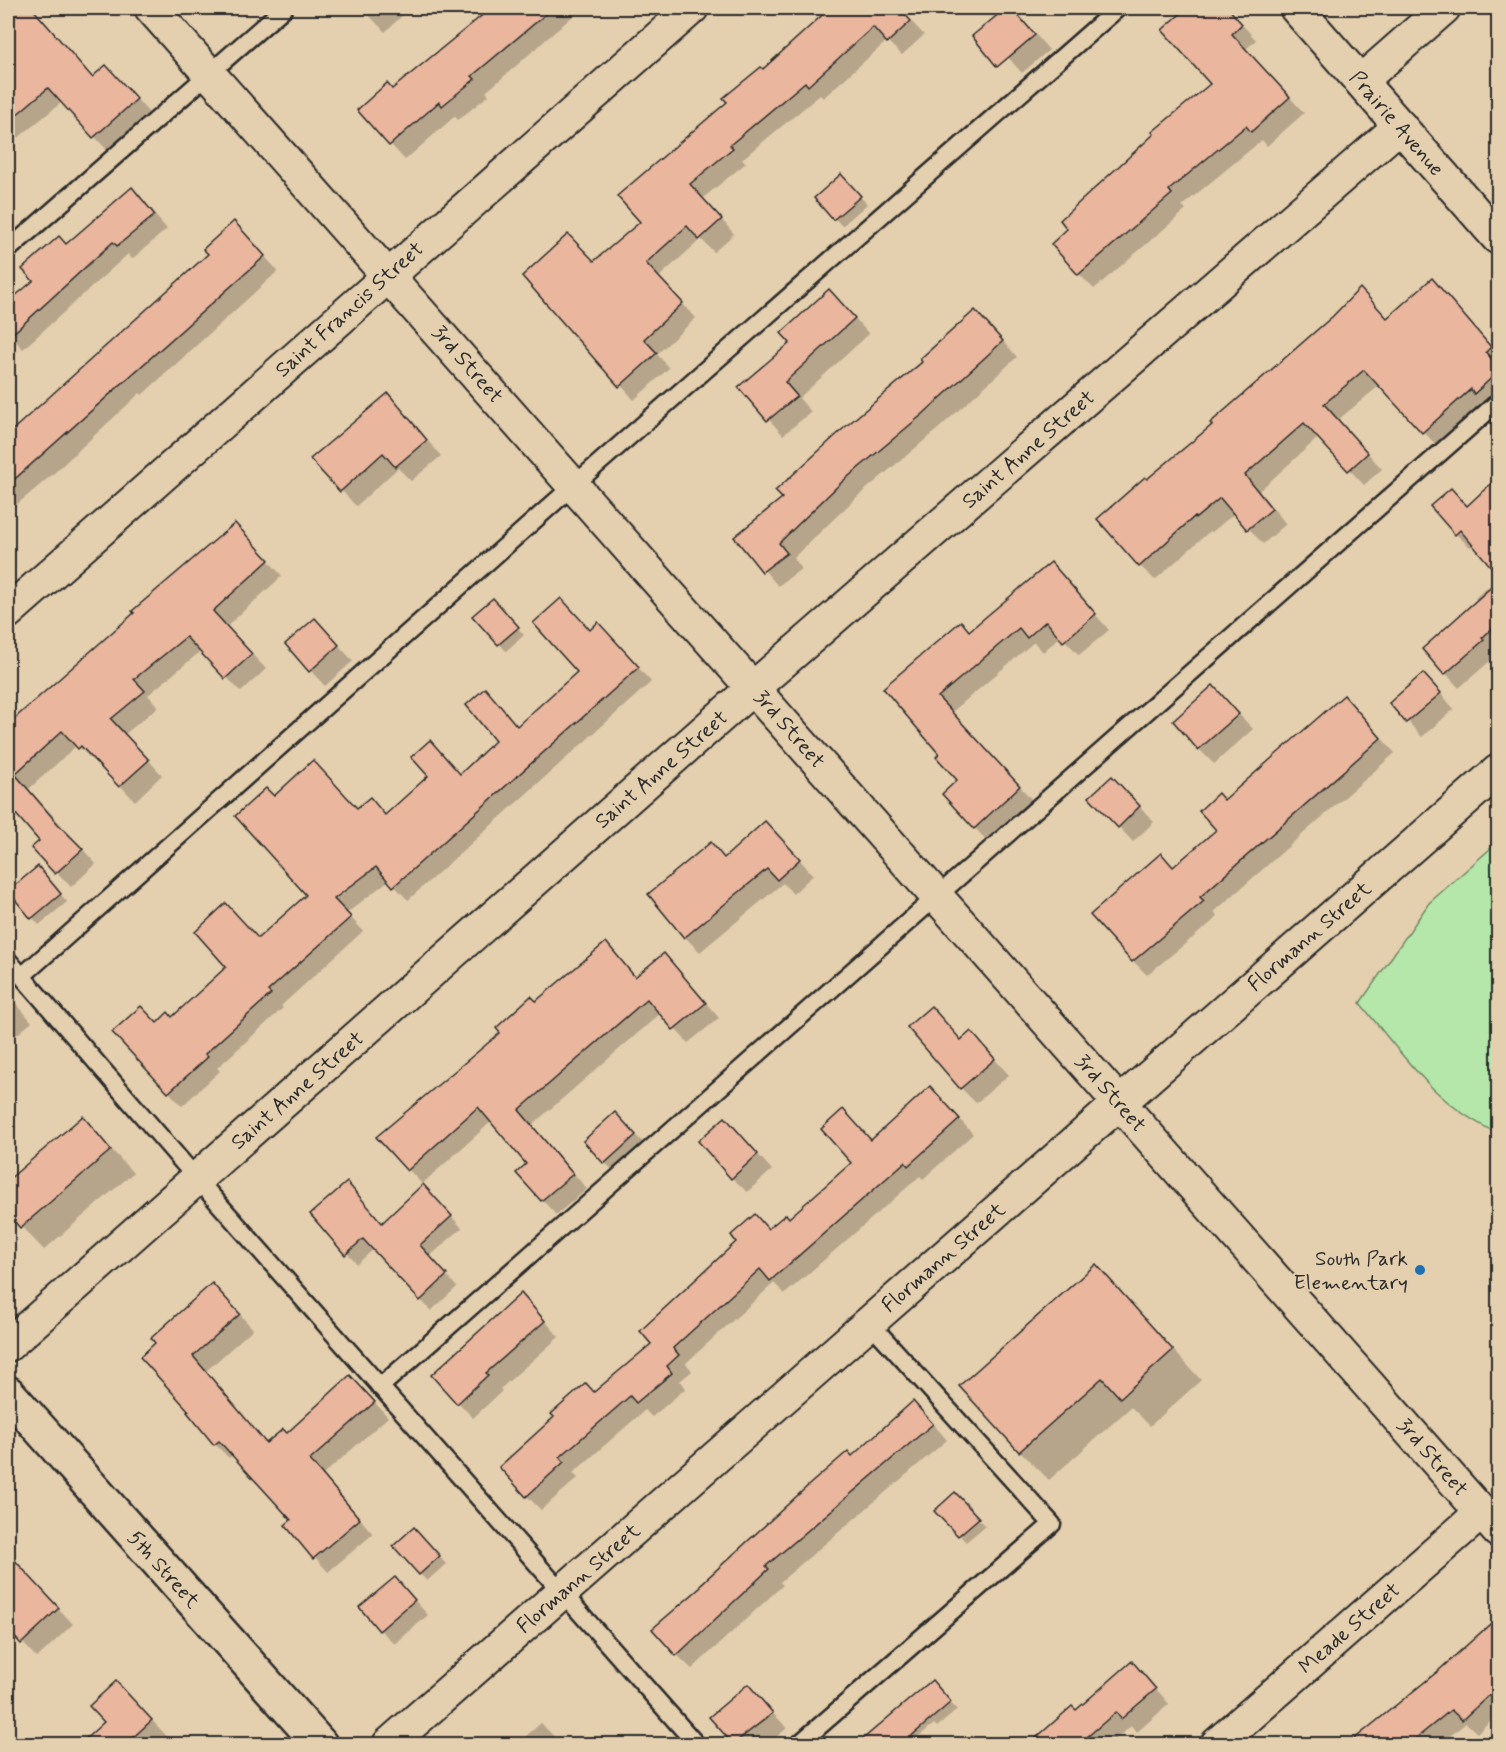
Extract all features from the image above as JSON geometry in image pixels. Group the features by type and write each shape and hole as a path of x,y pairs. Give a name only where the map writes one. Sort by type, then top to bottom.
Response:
{"main road":[{"name":"5th Street","path":"8,1393 320,1744"}],"street":[{"name":"3rd Street","path":"151,8 1490,1522"},
{"name":"Saint Francis Street","path":"8,612 388,274 692,8"},
{"name":"Prairie Avenue","path":"1296,8 1498,238"},
{"path":"1361,81 1444,8"},
{"name":"Saint Anne Street","path":"8,1345 753,688 1400,126"},
{"name":"Flormann Street","path":"389,1744 1498,771"},
{"name":"Meade Street","path":"1217,1744 1490,1522"}],"lane":[{"path":"8,249 284,8"},
{"path":"22,976 574,485 1118,8"},
{"path":"380,1387 1498,402"},
{"path":"8,960 196,1179 696,1744"},
{"path":"799,1744 1052,1524 869,1322"}],"green space":[{"path":"1498,842 1498,1133 1456,1109 1438,1094 1360,1003 1429,903"}],"building":[{"path":"8,8 32,8 92,77 106,65 137,99 93,138 48,88 8,122"},
{"path":"491,8 553,8 472,76 475,79 442,106 439,102 389,146 357,110 387,83 392,89"},
{"path":"830,8 899,8 911,21 887,43 873,27 808,86 805,82 730,145 733,148 690,184 722,219 699,240 687,226 646,263 683,303 644,339 657,353 619,387 522,276 568,234 594,261 640,222 617,196 727,102 723,98 761,67 763,69"},
{"path":"1006,8 1012,8 1035,35 997,67 972,36"},
{"path":"1187,8 1228,8 1242,24 1232,34 1290,97 1251,132 1246,126 1169,190 1172,194 1078,275 1051,244 1067,229 1060,220 1154,134 1152,132 1210,84 1162,30"},
{"path":"841,174 861,196 833,220 814,198"},
{"path":"132,187 155,215 117,246 113,242 8,338 8,302 33,281 22,269 59,236 66,244"},
{"path":"234,221 265,256 8,485 8,434 208,254 203,249"},
{"path":"1432,278 1491,347 1486,352 1498,367 1498,372 1474,394 1471,389 1422,433 1364,370 1324,404 1368,453 1348,471 1304,423 1245,475 1272,509 1247,530 1220,498 1196,518 1194,517 1139,567 1097,519 1145,477 1147,479 1212,425 1210,423 1333,316 1360,288 1387,318"},
{"path":"829,289 855,318 785,382 797,396 767,421 738,387 790,343 781,333"},
{"path":"975,310 1003,341 923,414 843,481 779,543 787,553 762,572 734,537 782,498 775,491 845,427 922,362 920,359"},
{"path":"388,393 427,440 395,467 383,453 340,492 310,459"},
{"path":"1498,477 1498,575 1460,530 1455,535 1430,506 1451,488 1467,506"},
{"path":"235,523 269,560 213,611 252,654 225,679 186,637 134,679 145,691 111,719 149,760 119,787 81,746 78,749 62,731 15,774 83,849 55,874 31,848 39,841 8,805 8,724 134,613 132,611"},
{"path":"1051,562 1096,614 1063,642 1046,621 1027,638 1019,628 938,697 1020,786 974,829 942,794 957,780 936,757 939,754 883,688 961,621 969,631"},
{"path":"1498,581 1498,623 1482,638 1484,640 1444,675 1422,649"},
{"path":"493,598 519,627 498,645 472,616"},
{"path":"561,598 590,630 598,622 639,667 393,887 376,867 334,899 351,917 268,991 271,994 205,1054 208,1057 168,1093 112,1032 141,1006 157,1023 168,1012 172,1017 226,967 195,932 226,903 258,938 306,895 235,816 266,788 274,796 313,760 357,808 370,797 385,815 428,776 411,757 430,740 460,774 495,741 466,705 485,688 517,726 577,672 533,623"},
{"path":"315,618 339,645 309,672 285,644"},
{"path":"1423,673 1441,693 1406,723 1389,703"},
{"path":"1213,685 1239,714 1198,750 1173,721"},
{"path":"1344,695 1381,738 1200,897 1204,901 1132,962 1090,915 1161,853 1173,867 1216,830 1199,811 1218,793 1224,800"},
{"path":"1112,776 1140,806 1118,828 1089,797"},
{"path":"765,821 800,859 777,880 767,869 684,938 648,894 711,842 724,858"},
{"path":"38,866 61,894 31,919 8,891"},
{"path":"606,942 635,977 664,953 706,1003 673,1030 647,999 519,1110 573,1174 541,1201 516,1173 526,1164 478,1107 407,1171 376,1137 500,1033 496,1028 531,996 536,1001"},
{"path":"931,1006 961,1040 971,1031 995,1059 960,1089 907,1027"},
{"path":"930,1086 960,1119 908,1166 905,1162 770,1281 760,1269 673,1348 679,1355 667,1366 672,1373 636,1403 630,1396 560,1457 564,1462 526,1497 499,1467 554,1417 551,1414 586,1383 594,1392 651,1344 640,1331 736,1242 731,1235 755,1214 768,1229 786,1214 789,1218 851,1163 821,1129 843,1109 871,1140"},
{"path":"615,1112 636,1135 604,1164 583,1141"},
{"path":"83,1116 111,1150 20,1228 8,1214 8,1180"},
{"path":"725,1117 758,1154 731,1179 698,1141"},
{"path":"347,1182 382,1223 423,1184 452,1216 420,1245 447,1275 420,1301 363,1239 345,1255 310,1214"},
{"path":"1096,1264 1173,1350 1120,1398 1102,1378 1019,1452 959,1386"},
{"path":"212,1283 240,1314 193,1356 266,1443 283,1429 287,1433 350,1375 375,1402 310,1460 360,1519 313,1559 285,1525 291,1520 219,1441 214,1445 187,1412 189,1411 140,1357 155,1343 151,1338"},
{"path":"521,1293 545,1321 486,1373 488,1375 457,1404 431,1375"},
{"path":"913,1401 933,1424 766,1566 769,1569 676,1656 652,1629 701,1587 700,1585 810,1484 848,1451 852,1456"},
{"path":"955,1492 979,1518 958,1536 934,1511"},
{"path":"414,1527 440,1556 419,1575 393,1546"},
{"path":"8,1553 59,1608 21,1644 8,1630"},
{"path":"395,1577 415,1600 379,1631 359,1607"},
{"path":"1498,1617 1498,1687 1462,1720 1451,1710 1409,1744 1348,1744 1437,1672"},
{"path":"1132,1661 1156,1689 1121,1719 1116,1712 1079,1744 1029,1744 1072,1706 1076,1710"},
{"path":"932,1680 951,1702 902,1744 857,1744"},
{"path":"116,1681 152,1720 126,1744 80,1744 104,1722 89,1706"},
{"path":"748,1684 773,1713 733,1744 709,1717"}],"place":[{"name":"South Park Elementary","path":"1420,1270"}]}
